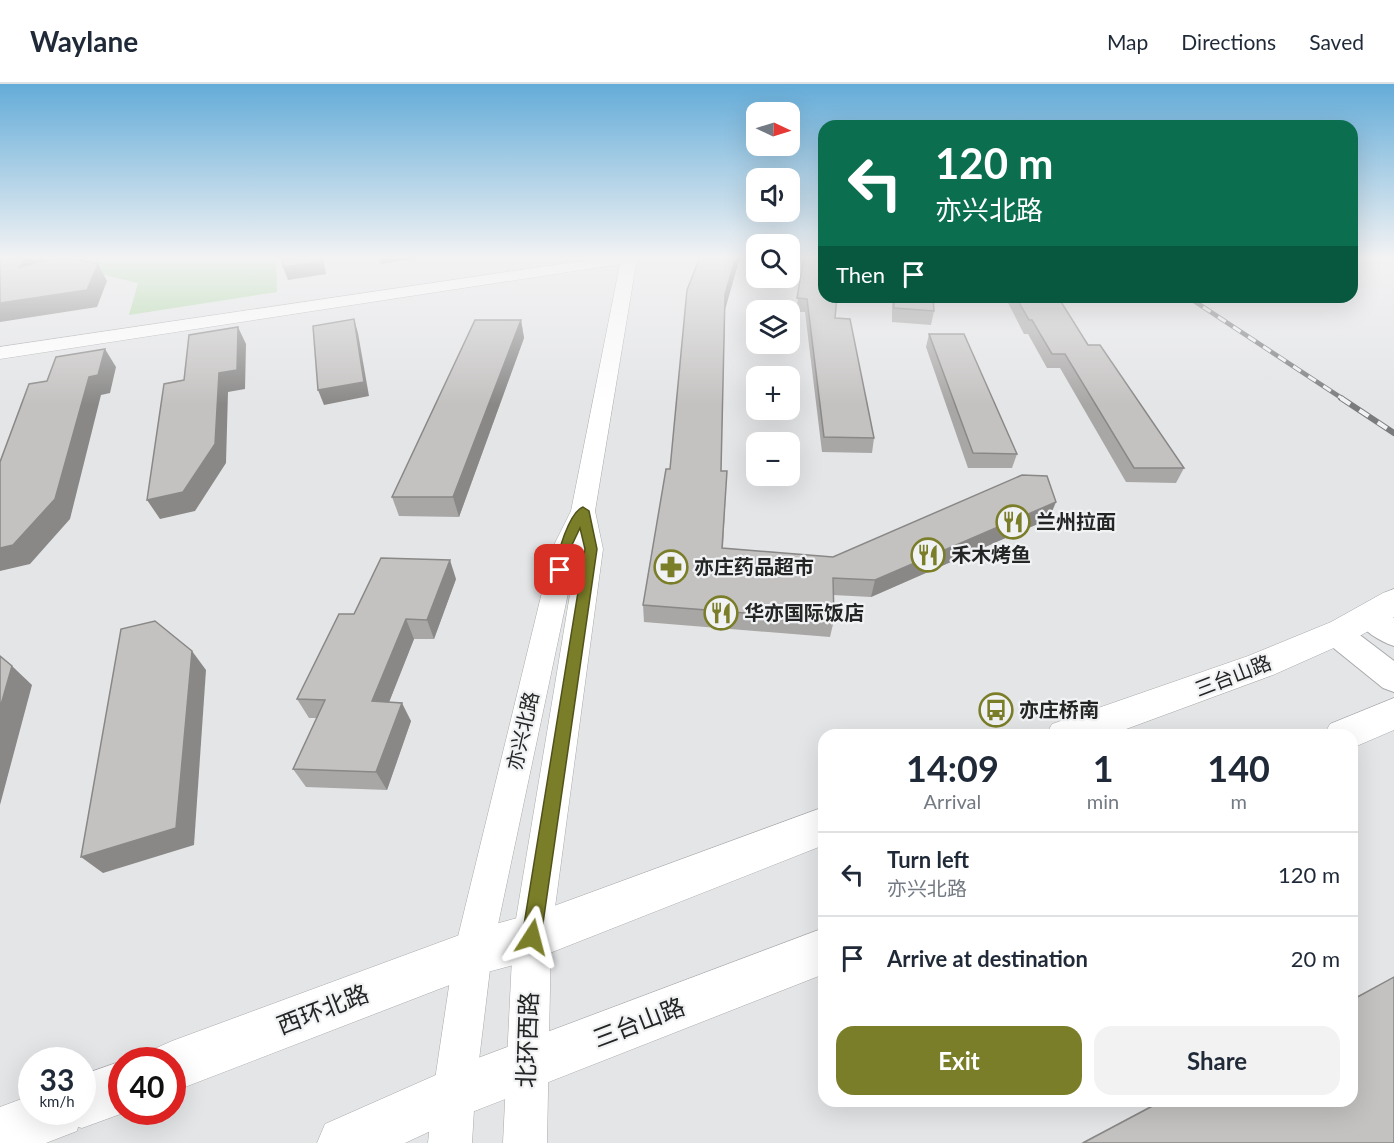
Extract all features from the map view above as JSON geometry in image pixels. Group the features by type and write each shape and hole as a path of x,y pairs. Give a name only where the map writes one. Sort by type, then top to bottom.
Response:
{"main road":[{"name":"三台山路","path":"1082,729 1239,675 1337,634 1386,617"},
{"path":"1337,634 1394,679"},
{"path":"1357,729 1394,713"},
{"path":"532,937 818,828"},
{"name":"西环北路","path":"186,1063 473,953 532,937"},
{"name":"三台山路","path":"454,1093 818,953"},
{"path":"344,1143 454,1093"},
{"path":"0,1134 24,1125"}],"street":[{"path":"0,353 305,306"},
{"name":"亦兴北路","path":"473,953 565,547 583,511 620,306"},
{"name":"亦兴北路","path":"532,937 591,549 583,511"},
{"name":"北环西路","path":"525,1143 532,937"},
{"path":"450,1143 454,1093 473,953"}],"green space":[{"path":"131,306 184,306 129,315"}],"building":[{"path":"685,306 725,306 721,471 727,471 722,548 833,557 1022,475 1047,476 1056,502 875,580 833,578 834,620 643,605 666,469 670,469"},
{"path":"808,306 836,306 835,318 850,319 874,438 824,437"},
{"path":"934,306 934,311 894,308"},
{"path":"1021,306 1064,306 1088,345 1100,345 1184,468 1134,468 1065,354 1052,354 1032,320 1029,320"},
{"path":"354,319 364,382 318,390 313,326"},
{"path":"475,320 521,320 453,497 392,497"},
{"path":"238,327 237,370 219,373 215,444 183,492 147,500 164,384 184,380 189,335"},
{"path":"929,334 964,334 1017,454 973,453"},
{"path":"105,349 98,375 89,377 55,499 13,545 0,548 0,462 29,384 47,381 56,357"},
{"path":"381,558 450,560 427,620 406,619 372,701 402,703 376,772 293,769 325,700 297,699 339,614 354,614"},
{"path":"155,621 192,651 176,828 81,857 121,629"},
{"path":"0,656 12,666 0,708"},
{"path":"1394,977 1394,1143 1083,1143 1151,1107 1358,1107 1358,997"}],"railway":[{"path":"1202,306 1343,399"},
{"path":"1341,398 1394,433"}],"place":[{"name":"兰州拉面","path":"1013,522"},
{"name":"禾木烤鱼","path":"928,555"},
{"name":"亦庄药品超市","path":"671,567"},
{"name":"华亦国际饭店","path":"721,613"},
{"name":"亦庄桥南","path":"996,710"}],"route":[{"path":"532,937 591,549 583,511 565,547 560,570"}]}
